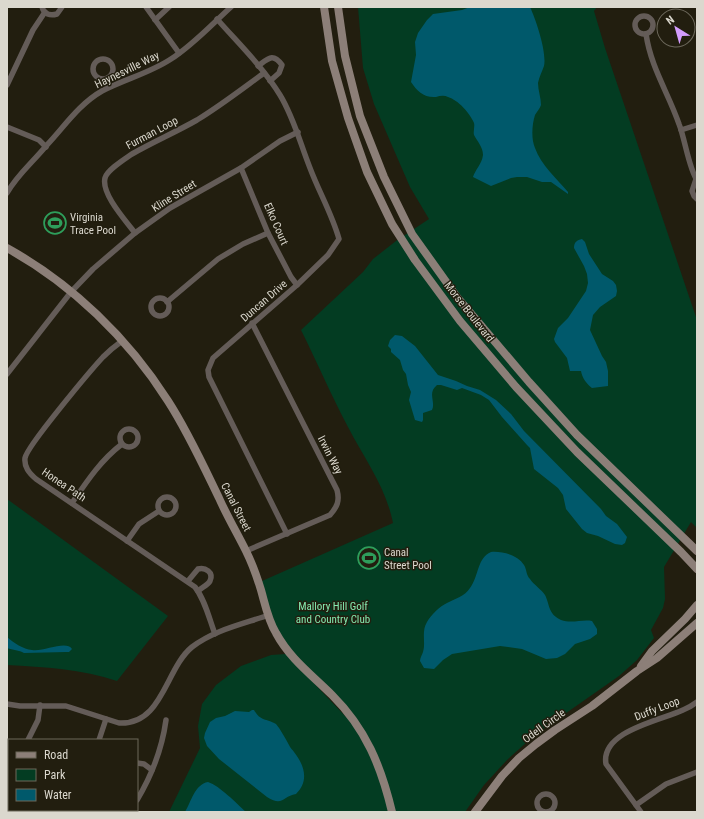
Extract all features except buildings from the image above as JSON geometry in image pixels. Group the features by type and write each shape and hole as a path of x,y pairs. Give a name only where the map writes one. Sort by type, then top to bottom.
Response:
{"main road":[{"name":"Morse Boulevard","path":"324,7 332,61 348,118 367,172 392,224 460,321 516,387 577,452 697,569"},
{"name":"Morse Boulevard","path":"338,7 345,56 360,116 384,177 412,234 457,297 529,382 577,435 697,551"},
{"name":"Canal Street","path":"7,248 41,268 96,313 122,341 155,382 176,414 246,551 258,578 268,615 276,633 293,658 343,706 362,732 382,773 392,812"},
{"name":"Odell Circle","path":"637,671 652,651 685,619 697,605"},
{"name":"Odell Circle","path":"475,812 502,776 519,758 549,734 592,706 637,671 657,658 697,622"}],"street":[{"path":"7,85 43,10 50,15 54,15 59,12 62,7"},
{"path":"146,7 179,53"},
{"path":"155,20 169,7"},
{"name":"Haynesville Way","path":"7,193 20,174 78,110 92,98 130,78 152,70 179,53 231,7"},
{"name":"Duncan Drive","path":"217,20 264,73 280,95 298,132 310,168 334,223 339,239 328,255 297,285 213,358 208,370 209,377 287,534"},
{"path":"646,34 647,45 654,68 681,130 696,180 692,191 694,196 697,198"},
{"path":"258,66 269,58 277,58 282,65 281,69 270,81"},
{"name":"Furman Loop","path":"135,233 116,207 106,190 105,178 125,159 146,146 198,119 264,73"},
{"path":"107,78 112,87"},
{"path":"681,130 697,125"},
{"path":"7,126 39,140 46,147"},
{"name":"Kline Street","path":"7,374 71,292 93,269 135,233 170,208 241,168 280,141 298,132"},
{"name":"Elko Court","path":"241,168 268,233 291,277 297,285"},
{"path":"167,302 218,259 242,244 268,233"},
{"name":"Irwin Way","path":"246,551 330,515 338,503 337,490 252,323"},
{"name":"Honea Path","path":"122,341 110,350 98,363 27,453 25,464 30,474 188,581 198,590 215,634"},
{"path":"72,503 100,464 108,455 122,444"},
{"path":"127,541 139,524 159,510"},
{"path":"188,581 198,569 204,568 208,570 210,572 211,579 198,590"},
{"path":"7,704 20,706 66,706 119,723 127,723 142,718 148,713 180,662 190,649 200,641 215,634 268,615"},
{"name":"Duffy Loop","path":"641,812 606,764 605,757 607,752 612,744 637,726 683,710 697,702"},
{"path":"28,739 38,720 40,705"},
{"path":"99,739 106,719"},
{"path":"138,798 161,749 166,720"},
{"path":"138,763 144,764 152,770"},
{"path":"636,805 666,784 697,772"}],"green space":[{"name":"Mallory Hill Golf and Country Club","path":"358,7 597,7 594,11 605,48 697,320 697,528 691,522 664,567 665,599 663,608 651,630 654,638 637,660 619,676 528,741 507,760 484,785 465,812 169,812 200,748 198,726 202,704 216,685 241,666 271,655 286,654 346,717 353,715 309,672 289,648 274,622 262,581 393,523 390,510 380,485 354,439 301,330 363,272 373,259 396,241 429,219 410,187 374,104 363,68"},
{"path":"7,499 168,616 117,681 77,671 7,665"}],"water":[{"path":"470,7 530,7 540,36 545,60 538,83 541,105 534,119 532,132 533,140 541,160 568,192 568,194 551,182 542,182 527,177 511,178 491,186 473,177 481,161 483,152 474,135 474,123 470,115 460,104 452,99 445,96 432,97 424,95 418,91 411,82 416,55 415,42 418,33 427,20 433,14 462,10"},
{"path":"582,239 585,242 589,254 602,274 613,281 616,285 617,291 616,296 600,307 593,315 590,330 606,362 608,371 608,386 592,388 585,381 581,371 570,371 567,358 554,339 558,328 568,318 586,291 588,283 587,274 574,248 576,242"},
{"path":"395,335 402,336 415,346 438,375 480,390 496,400 511,414 524,431 601,509 606,516 617,524 627,537 625,543 622,545 615,544 598,536 587,533 582,529 566,509 563,495 558,488 534,469 530,448 489,400 481,395 462,388 457,390 437,385 432,394 432,410 423,413 422,422 415,420 409,400 411,392 406,374 400,360 391,352 391,349 388,346 390,340"},
{"path":"491,552 509,554 521,562 533,583 545,595 550,609 557,618 569,622 592,621 597,629 597,634 590,639 575,644 565,654 557,658 546,659 522,649 500,646 452,654 434,669 424,668 420,659 424,648 424,630 427,622 441,606 460,597 468,591 473,583 483,558"},
{"path":"7,637 19,645 29,649 37,650 65,646 72,649 69,652 24,653 7,648"},
{"path":"254,710 261,718 276,724 298,757 303,768 304,779 300,789 296,794 280,801 272,800 267,797 219,759 207,746 204,738 210,722 216,718 225,716 235,711 249,712"},
{"path":"208,782 223,791 246,812 185,812 200,786"}],"place":[{"name":"Virginia Trace Pool","path":"55,223"},
{"name":"Canal Street Pool","path":"369,558"}]}
